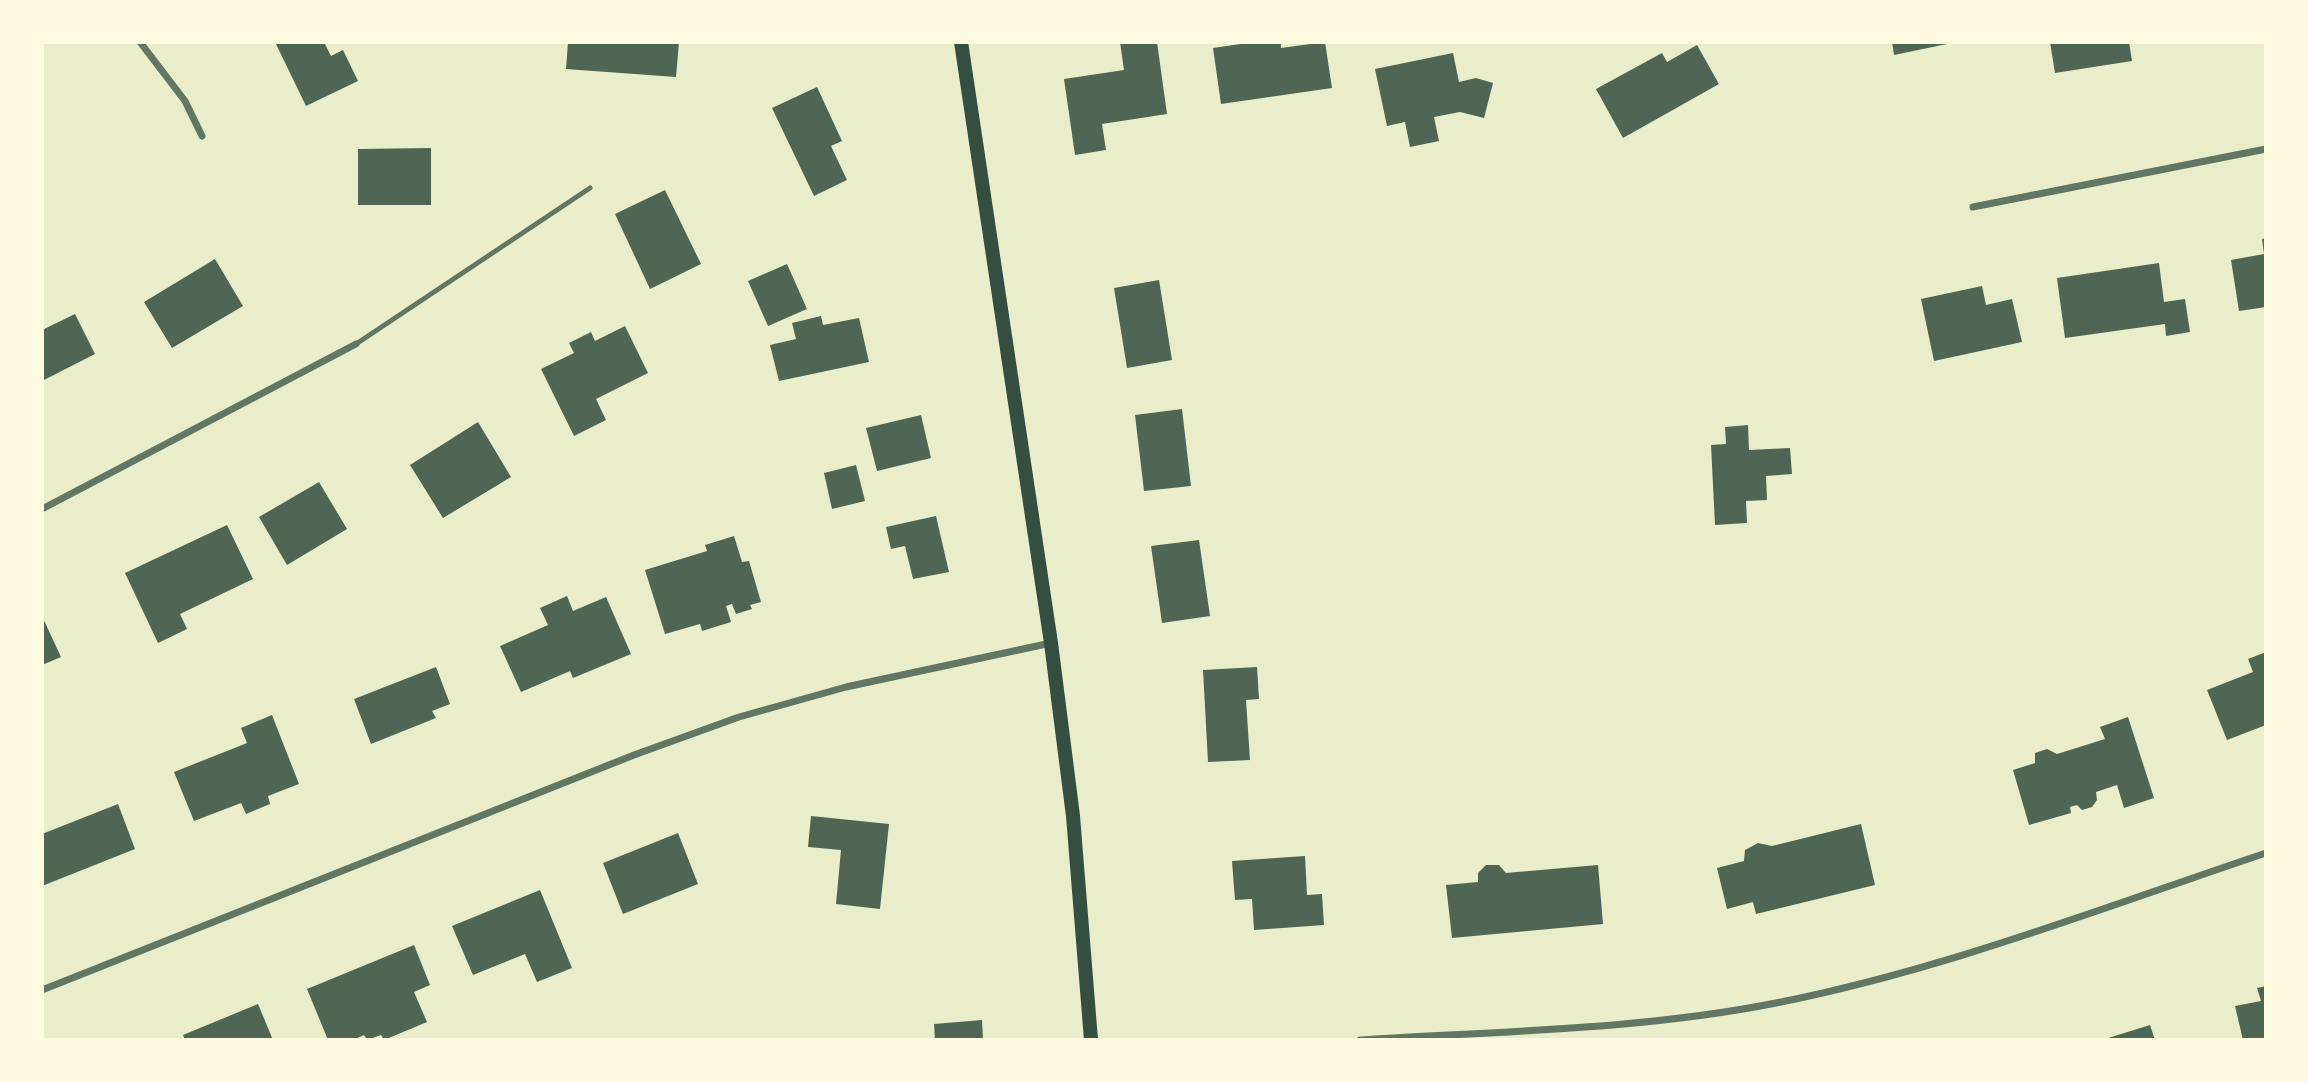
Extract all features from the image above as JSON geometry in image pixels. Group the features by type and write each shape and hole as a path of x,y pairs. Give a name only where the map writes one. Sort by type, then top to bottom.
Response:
{"main road":[{"path":"961,42 1051,643 1074,828 1091,1040"}],"street":[{"path":"140,42 185,101 202,136"},
{"path":"1973,207 2266,149"},
{"path":"42,509 356,344"},
{"path":"42,990 634,755 739,718 846,687 1051,643"},
{"path":"1360,1040 1696,1017 1778,1003 1885,976 1986,946 2266,853"}],"lane":[{"path":"356,344 590,188"}],"building":[{"path":"275,42 324,42 331,56 343,50 358,81 306,106"},
{"path":"568,42 679,42 676,77 566,69"},
{"path":"1120,42 1157,42 1167,114 1102,124 1106,150 1075,155 1064,79 1124,70"},
{"path":"1254,42 1281,42 1281,48 1325,42 1332,88 1221,104 1213,48"},
{"path":"1892,42 1947,42 1947,44 1894,55"},
{"path":"2050,42 2129,42 2132,61 2055,73"},
{"path":"1697,45 1719,84 1623,138 1596,89 1662,53 1667,62"},
{"path":"1453,53 1459,82 1476,78 1493,83 1484,118 1460,112 1434,117 1439,141 1410,147 1405,122 1387,126 1375,69"},
{"path":"817,87 842,141 831,146 847,180 814,196 772,108"},
{"path":"431,148 431,205 358,205 358,149"},
{"path":"665,190 701,264 650,289 615,214"},
{"path":"2266,238 2266,307 2239,311 2231,260 2264,254 2262,239"},
{"path":"215,259 243,306 172,348 144,302"},
{"path":"2159,263 2164,302 2185,299 2190,332 2166,336 2165,324 2065,338 2057,278"},
{"path":"787,264 807,309 768,326 748,281"},
{"path":"1159,280 1172,360 1127,368 1114,288"},
{"path":"1982,286 1986,305 2012,299 2022,342 1934,361 1921,299"},
{"path":"75,314 95,354 42,381 42,330"},
{"path":"821,316 823,325 859,318 869,362 779,381 770,345 796,339 792,323"},
{"path":"625,326 648,373 596,399 606,420 574,436 541,369 574,353 569,343 591,332 595,341"},
{"path":"1182,409 1191,486 1144,491 1135,415"},
{"path":"921,415 931,458 877,471 866,428"},
{"path":"478,422 511,477 443,518 410,465"},
{"path":"1748,425 1749,450 1790,448 1792,474 1766,476 1767,500 1746,501 1747,523 1715,525 1711,445 1726,444 1725,427"},
{"path":"856,465 865,501 832,509 824,473"},
{"path":"319,482 347,529 287,565 259,517"},
{"path":"936,516 949,572 913,579 905,546 891,549 886,527"},
{"path":"227,525 253,579 180,614 187,629 158,643 125,573"},
{"path":"734,536 742,562 749,561 761,602 750,605 752,609 736,614 732,604 726,606 731,622 702,631 700,624 665,634 645,570 707,551 705,545"},
{"path":"1199,540 1210,616 1162,623 1151,546"},
{"path":"567,596 573,611 606,597 631,654 573,678 570,671 521,692 500,646 548,625 540,608"},
{"path":"42,616 61,657 42,665"},
{"path":"2266,652 2266,725 2227,740 2207,690 2253,672 2248,659"},
{"path":"436,667 450,704 432,711 436,718 371,744 354,699"},
{"path":"1257,667 1259,699 1246,700 1250,760 1208,762 1203,670"},
{"path":"272,715 299,784 268,796 270,804 246,814 241,803 194,821 174,772 247,743 241,728"},
{"path":"2128,717 2154,798 2124,808 2117,785 2096,792 2097,800 2092,807 2082,810 2077,805 2070,807 2071,813 2029,825 2013,770 2035,763 2035,753 2047,749 2057,754 2105,739 2100,727"},
{"path":"118,804 135,849 42,886 42,834"},
{"path":"811,816 889,824 880,909 836,904 841,850 808,847"},
{"path":"1861,824 1875,885 1756,914 1753,902 1727,909 1717,868 1744,861 1745,850 1758,843 1772,846"},
{"path":"678,833 698,884 623,914 603,863"},
{"path":"1305,856 1307,895 1322,894 1324,925 1254,930 1252,899 1235,900 1232,861"},
{"path":"1486,865 1499,865 1506,873 1598,865 1603,924 1452,938 1446,885 1478,882 1478,873"},
{"path":"540,890 572,968 537,982 525,954 473,975 452,926"},
{"path":"414,945 430,985 414,992 427,1022 384,1040 381,1035 367,1040 364,1035 353,1040 328,1040 307,989"},
{"path":"2266,986 2266,1040 2243,1040 2235,1006 2261,1001 2257,988"},
{"path":"258,1004 273,1040 185,1040 183,1035"},
{"path":"982,1020 983,1040 935,1040 934,1024"},
{"path":"2150,1025 2155,1040 2105,1040 2105,1039"}]}
